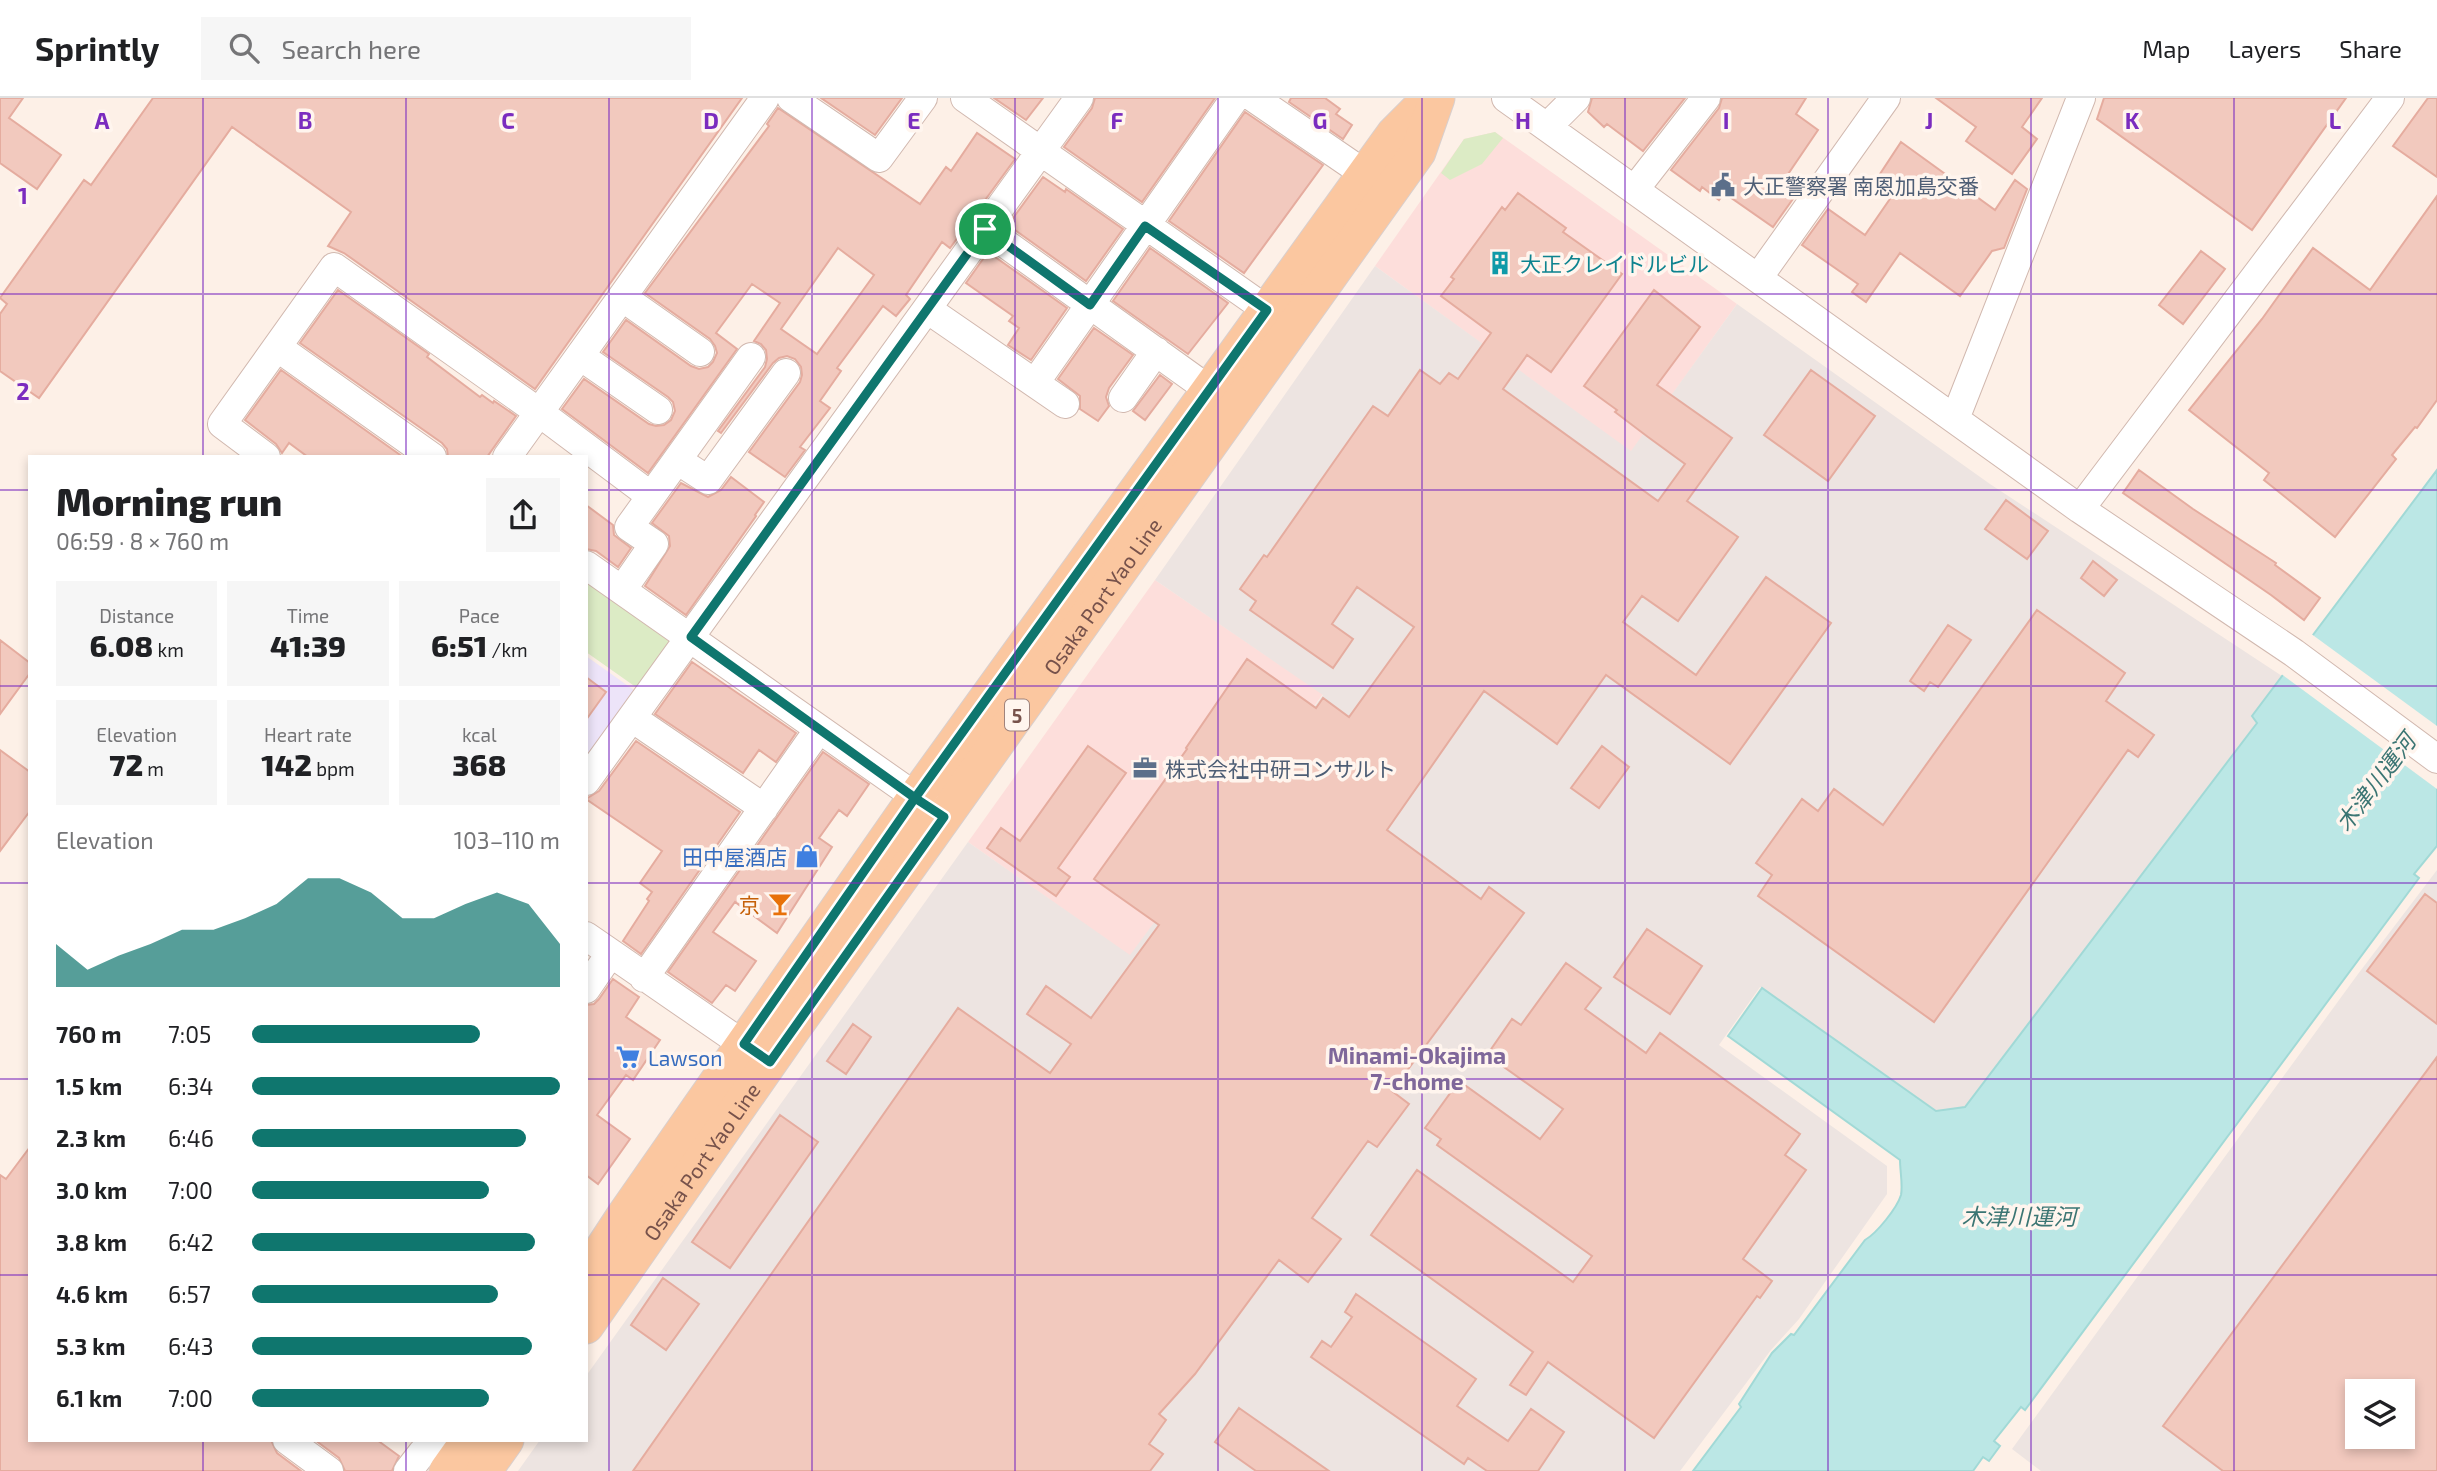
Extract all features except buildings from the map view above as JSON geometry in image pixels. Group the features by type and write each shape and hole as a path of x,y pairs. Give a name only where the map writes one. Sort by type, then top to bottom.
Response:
{"main road":[{"name":"Osaka Port Yao Line","path":"590,1299 757,1053 915,798 1394,134 1430,98"},
{"name":"Osaka Port Yao Line","path":"757,1053 944,817 1418,152 1437,98"},
{"path":"447,1471 468,1442"},
{"path":"484,1471 505,1442"}],"street":[{"path":"508,455 765,98"},
{"path":"791,98 879,158 923,98"},
{"path":"965,98 1267,310"},
{"path":"588,778 1079,98"},
{"path":"1035,383 1235,98"},
{"path":"1254,98 1365,174"},
{"path":"1506,98 2080,509 2294,653 2437,759"},
{"path":"1547,127 1576,98"},
{"path":"1634,189 1706,98"},
{"path":"1758,278 1886,98"},
{"path":"1955,419 2081,98"},
{"path":"2080,509 2390,98"},
{"path":"985,229 1208,389"},
{"path":"263,455 222,424 334,267 540,413 651,496"},
{"path":"622,297 699,352"},
{"path":"927,309 1065,404"},
{"path":"278,347 429,455"},
{"path":"1123,398 1156,351"},
{"path":"580,356 658,410"},
{"path":"622,590 654,544 629,527 751,357"},
{"path":"677,460 708,480 786,373"},
{"path":"588,566 944,817"},
{"path":"632,718 764,808"},
{"path":"644,978 819,729"},
{"path":"588,938 757,1053"},
{"path":"588,986 610,954"},
{"path":"290,1442 330,1471"},
{"path":"408,1471 434,1442"}],"shaded area":[{"path":"1495,132 1737,304 1631,452 1375,266 1464,139"},
{"path":"1375,266 1631,451 1737,304 1990,484 2282,676 2252,716 2257,722 1965,1107 1937,1111 1760,987 1719,1045 1887,1166 1887,1194 1799,1319 1771,1350 1680,1471 518,1471 539,1442 588,1442 588,1373 968,842 1130,955 1323,695 1155,580"},
{"name":"株式会社中研コンサルト","path":"1155,580 1323,694 1130,956 968,842"},
{"path":"588,657 638,693 588,762"},
{"path":"2437,870 2437,1471 2041,1471 2012,1449 2358,974"}],"green space":[{"path":"1495,132 1503,138 1482,164 1450,180 1441,173 1464,139"},
{"path":"588,583 670,642 640,690 588,653"}],"water":[{"name":"木津川運河","path":"2437,470 2437,846 2414,874 2419,878 2025,1410 2021,1407 1994,1441 2000,1446 1989,1461 1983,1457 1973,1471 1693,1471 1741,1407 1739,1404 1772,1353 1791,1334 1794,1335 1865,1240 1886,1220 1901,1195 1900,1160 1728,1036 1762,988 1936,1111 1965,1107 2257,723 2252,716"}],"pier":[{"path":"2310,633 2437,726 2437,789 2280,673"}],"place":[{"name":"大正警察署 南恩加島交番","path":"1723,185"},
{"name":"大正クレイドルビル","path":"1500,263"},
{"name":"株式会社中研コンサルト","path":"1145,768"},
{"name":"田中屋酒店","path":"807,856"},
{"name":"京","path":"780,904"},
{"name":"Lawson","path":"628,1057"}],"district":[{"name":"Minami-Okajima 7-chome","path":"1417,1068"}],"route":[{"path":"985,229 691,637 915,798 744,1044 770,1062 944,817 915,798 1267,310 1145,226 1090,305 985,229"}]}
